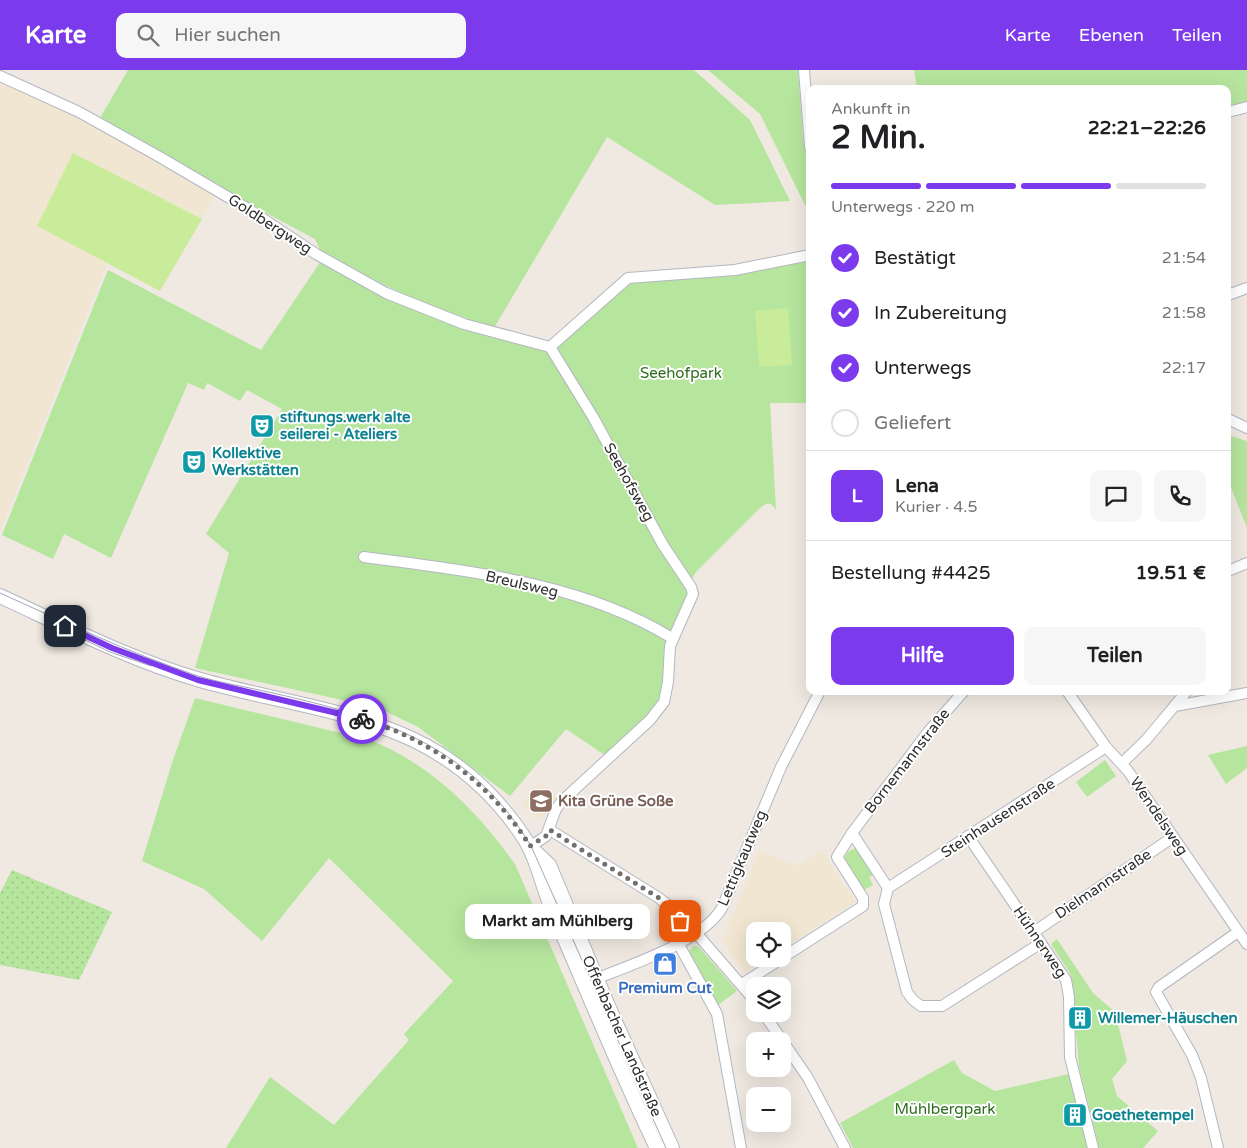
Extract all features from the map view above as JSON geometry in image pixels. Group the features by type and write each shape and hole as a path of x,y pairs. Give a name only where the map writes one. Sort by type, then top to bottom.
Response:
{"main road":[{"name":"Offenbacher Landstraße","path":"0,596 112,648 176,672 351,715 404,734 442,756 482,787 504,810 530,846 547,897 672,1148"},
{"name":"Offenbacher Landstraße","path":"590,981 625,1081 657,1148"}],"street":[{"path":"804,70 806,96"},
{"name":"Goldbergweg","path":"0,76 79,112 166,160 250,210 316,254 386,293 464,324 550,347"},
{"path":"1231,111 1247,107"},
{"path":"550,347 628,278 735,270 806,256"},
{"path":"1231,294 1247,288"},
{"name":"Seehofsweg","path":"550,347 593,417 663,545 694,594 672,638"},
{"path":"1231,420 1247,428"},
{"name":"Breulsweg","path":"364,557 455,570 561,592 632,616 672,638"},
{"path":"1231,570 1247,563"},
{"path":"530,846 546,836 550,830 553,816 562,802 650,720 664,702 667,694 668,655 672,638"},
{"path":"1175,706 1247,693"},
{"name":"Lettigkautweg","path":"590,981 695,935 714,920 722,908 788,751 818,695"},
{"name":"Bornemannstraße","path":"791,952 864,904 863,898 837,857 839,850 928,732 960,695"},
{"name":"Wendelsweg","path":"1070,695 1106,746 1122,763 1247,944"},
{"path":"1122,763 1146,740 1183,695"},
{"name":"Steinhausenstraße","path":"888,888 1106,746"},
{"path":"550,830 668,905 746,989"},
{"path":"852,833 888,888 884,904 907,992 912,1000 921,1006 942,1006 1041,943"},
{"name":"Hühnerweg","path":"968,836 1068,985 1070,1057 1093,1148"},
{"name":"Dielmannstraße","path":"1034,932 1173,837"},
{"path":"1218,1148 1201,1078 1192,1055 1156,992 1159,987 1238,932"},
{"path":"678,943 717,1014 741,1148"},
{"path":"742,984 768,967"},
{"path":"770,1022 808,1078 845,1148"}],"shaded area":[{"path":"0,80 78,114 216,194 160,291 107,263 0,531"},
{"name":"Kita Grüne Soße","path":"540,782 559,800 540,820 522,803"},
{"path":"821,849 855,902 791,944 791,922 746,922 746,967 754,967 745,973 722,941 759,851 798,866"}],"green space":[{"path":"128,70 694,70 750,120 790,201 715,205 607,137 494,328 417,301 322,254 315,239 227,192 100,118"},
{"path":"708,70 798,70 803,140 806,153 806,207 760,114"},
{"path":"914,70 1247,70 1247,102 1231,106 1231,85 916,85"},
{"path":"73,153 202,219 160,291 37,226"},
{"path":"321,261 384,294 550,350 689,593 668,640 664,659 662,695 647,718 606,756 566,729 510,796 418,727 379,708 195,668 229,553 206,534 282,409 247,390 240,401 207,383 204,390 188,383 111,558 64,534 53,559 2,535 108,270 261,350"},
{"name":"Seehofpark","path":"806,262 806,403 770,403 776,510 771,504 761,507 696,572 690,582 555,351 565,339 634,281 737,274"},
{"path":"788,308 792,365 759,367 755,311"},
{"path":"1231,436 1247,441 1247,528 1231,488"},
{"path":"195,698 370,740 413,762 452,791 469,808 515,864 638,1148 226,1148 270,1077 334,1125 409,1040 404,1034 453,981 329,858 262,941 204,889 142,861 172,763"},
{"path":"1247,746 1247,768 1226,784 1208,755"},
{"path":"1105,760 1116,776 1087,797 1076,782"},
{"path":"857,847 874,875 869,877 873,885 864,890 843,860 848,852"},
{"path":"12,870 112,912 79,980 0,965 0,893"},
{"path":"1057,939 1093,993 1115,1012 1127,1061 1112,1079 1117,1096 1158,1131 1143,1148 1099,1148 1079,1067 1071,975 1051,944"},
{"path":"694,946 699,947 737,991 718,1005 690,954 689,951"},
{"name":"Mühlbergpark","path":"954,1060 962,1073 995,1091 1069,1074 1088,1148 853,1148 840,1123"}],"tram line":[{"path":"0,593 121,647 195,675 313,703 386,725 420,740 451,759 480,782 507,811 531,846 666,1148"},
{"path":"77,636 110,652 151,666"}],"way so far":[{"path":"362,719 404,734 442,756 468,775 504,810 530,846 546,836 550,830 659,898 668,905 680,921"}],"place":[{"name":"stiftungs.werk alte seilerei - Ateliers","path":"262,426"},
{"name":"Kollektive Werkstätten","path":"194,462"},
{"name":"Kita Grüne Soße","path":"541,801"},
{"name":"Markt am Mühlberg","path":"680,921"},
{"name":"Premium Cut","path":"665,964"},
{"name":"Willemer-Häuschen","path":"1080,1018"},
{"name":"Goethetempel","path":"1075,1115"}],"route":[{"path":"65,626 112,648 198,680 315,706 362,719"}]}
